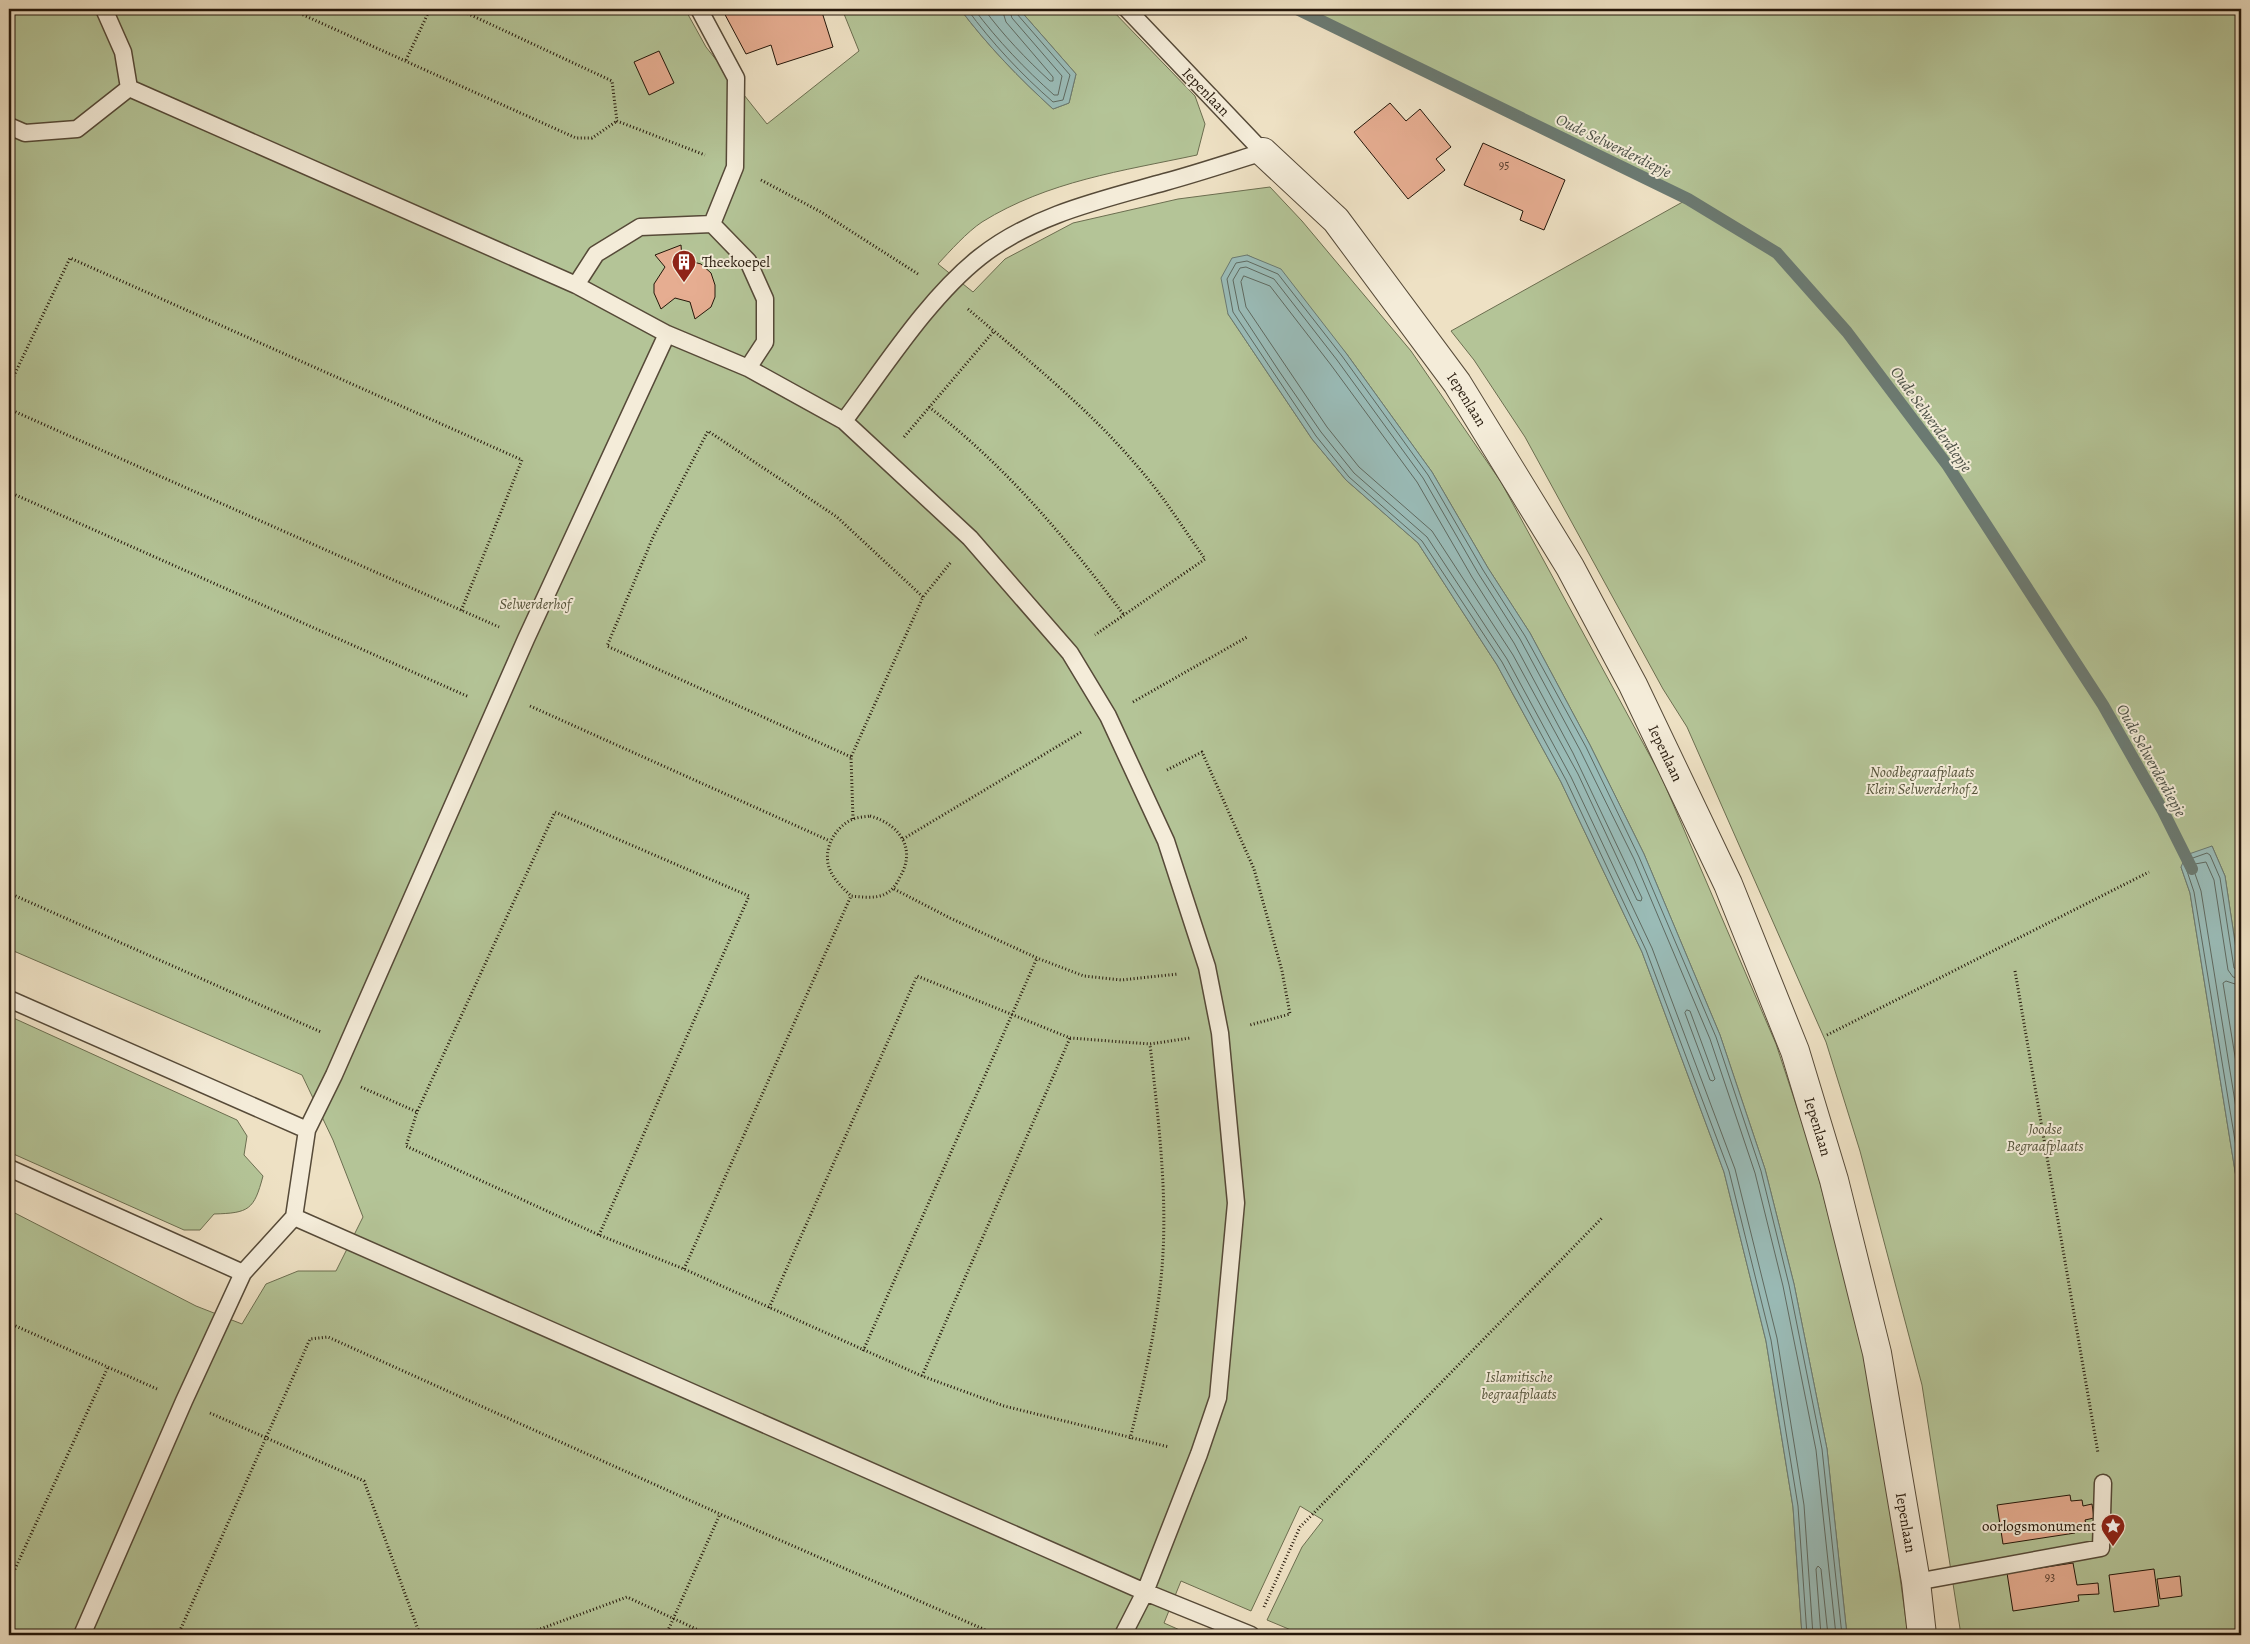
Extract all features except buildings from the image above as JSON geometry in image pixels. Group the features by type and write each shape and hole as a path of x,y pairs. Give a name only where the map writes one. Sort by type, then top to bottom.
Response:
{"street":[{"name":"Iepenlaan","path":"1263,152 1336,220 1457,383 1570,567 1633,685 1728,884 1795,1051 1834,1180 1878,1354 1916,1582 1922,1635"}],"lane":[{"path":"104,9 123,52 129,88"},
{"path":"699,9 736,78 735,167 712,224"},
{"name":"Iepenlaan","path":"1127,9 1263,152"},
{"path":"9,126 24,133 77,129 129,88"},
{"path":"129,88 576,285 667,334 748,368 844,421 970,538 1070,653 1108,716 1166,841 1207,967 1220,1033 1236,1203 1218,1398 1199,1454 1144,1592 1123,1635"},
{"path":"844,421 945,288 980,256 1018,233 1068,208 1198,173 1263,152"},
{"path":"576,285 596,254 640,227 712,224 748,261 765,299 765,342 748,368"},
{"path":"82,1635 184,1401 244,1273 294,1217 307,1130 334,1075 526,639 667,334"},
{"path":"9,999 307,1130"},
{"path":"9,1168 244,1273"},
{"path":"294,1217 1144,1592 1251,1635"},
{"path":"1916,1582 2101,1548 2103,1483"}],"path":[{"path":"290,9 576,138 592,138 617,121"},
{"path":"406,60 430,9"},
{"path":"9,386 70,258 522,460 461,610"},
{"path":"886,459 994,331"},
{"path":"929,407 954,426 1001,468 1040,509 1124,615"},
{"path":"9,409 526,639"},
{"path":"851,757 607,646 654,535 708,431 837,517 923,597"},
{"path":"9,492 496,710"},
{"path":"853,819 851,757 923,597 970,538"},
{"path":"903,839 1108,716 1247,637"},
{"path":"503,694 830,841"},
{"path":"769,1308 917,976 1070,1038 1150,1044 1220,1033 1290,1014 1282,972 1254,869 1202,752 1139,783"},
{"path":"599,1235 749,896 555,812 417,1112 406,1146 599,1235 684,1269 922,1376 1004,1406 1130,1439 1199,1454"},
{"path":"870,816 885,820 898,831 903,839 907,859 902,873 894,889 883,895 851,896 830,871 827,856 830,841 840,827 853,819 870,816"},
{"path":"1795,1051 2149,872"},
{"path":"894,889 950,918 1037,958 1084,976 1121,980 1171,976 1207,967"},
{"path":"9,893 348,1043"},
{"path":"684,1269 851,896"},
{"path":"863,1351 1037,958"},
{"path":"2015,971 2103,1483"},
{"path":"922,1376 1070,1038"},
{"path":"1130,1439 1150,1357 1162,1267 1164,1198 1159,1122 1150,1044"},
{"path":"334,1075 417,1112"},
{"path":"1264,1608 1300,1527 1602,1218"},
{"path":"9,1323 364,1481 420,1635"},
{"path":"178,1635 310,1339 328,1337 720,1514 997,1635"},
{"path":"9,1582 108,1368"},
{"path":"666,1635 720,1514"},
{"path":"524,1635 627,1597 710,1635"}],"green space":[{"name":"Selwerderhof","path":"9,9 685,9 706,47 767,124 859,51 842,9 960,9 1004,61 1053,109 1069,103 1076,74 1019,9 1111,9 1195,96 1205,124 1197,155 1113,172 1033,196 976,226 938,264 973,292 1005,259 1073,223 1178,199 1270,187 1302,221 1411,351 1501,482 1661,776 1776,1044 1813,1156 1858,1329 1878,1418 1908,1635 1847,1635 1827,1449 1794,1284 1765,1169 1720,1035 1644,854 1590,745 1530,633 1488,568 1432,472 1346,353 1262,262 1247,255 1228,314 1312,439 1346,480 1418,543 1497,665 1561,782 1642,952 1724,1172 1766,1341 1793,1507 1802,1635 1303,1635 1267,1620 1302,1547 1323,1520 1300,1506 1251,1611 1181,1581 1164,1623 1191,1635 9,1635 9,1210 196,1306 242,1324 266,1284 298,1271 336,1271 363,1217 333,1140 302,1075 9,949"},
{"path":"1297,9 2241,9 2241,982 2225,876 2212,846 2181,867 2190,893 2241,1208 2241,1635 1961,1635 1922,1385 1860,1151 1826,1042 1687,727 1663,689 1525,437 1474,360 1451,331 1688,199"},
{"path":"9,1016 237,1120 247,1136 244,1155 263,1176 253,1203 243,1211 214,1214 200,1230 184,1230 9,1152"}],"water":[{"path":"960,9 1019,9 1076,74 1069,103 1053,109 1004,61"},
{"path":"1247,255 1281,269 1346,353 1432,472 1488,568 1530,633 1590,745 1644,854 1720,1035 1765,1169 1794,1284 1827,1449 1847,1635 1802,1635 1793,1507 1766,1341 1724,1172 1642,952 1561,782 1497,665 1418,543 1346,480 1312,439 1228,314 1221,278 1232,258"},
{"path":"2212,846 2225,876 2241,982 2241,1208 2190,893 2181,867 2186,855"}],"waterway":[{"name":"Oude Selwerderdiepje","path":"1297,9 1688,199 1777,253 1847,332 1948,466 2103,705 2163,811 2192,869"}],"place":[{"name":"Theekoepel","path":"684,283"},
{"name":"oorlogsmonument","path":"2113,1547"}],"park label":[{"name":"Noodbegraafplaats Klein Selwerderhof 2","path":"1922,780"},
{"name":"Joodse Begraafplaats","path":"2045,1138"},
{"name":"Islamitische begraafplaats","path":"1519,1386"}]}
